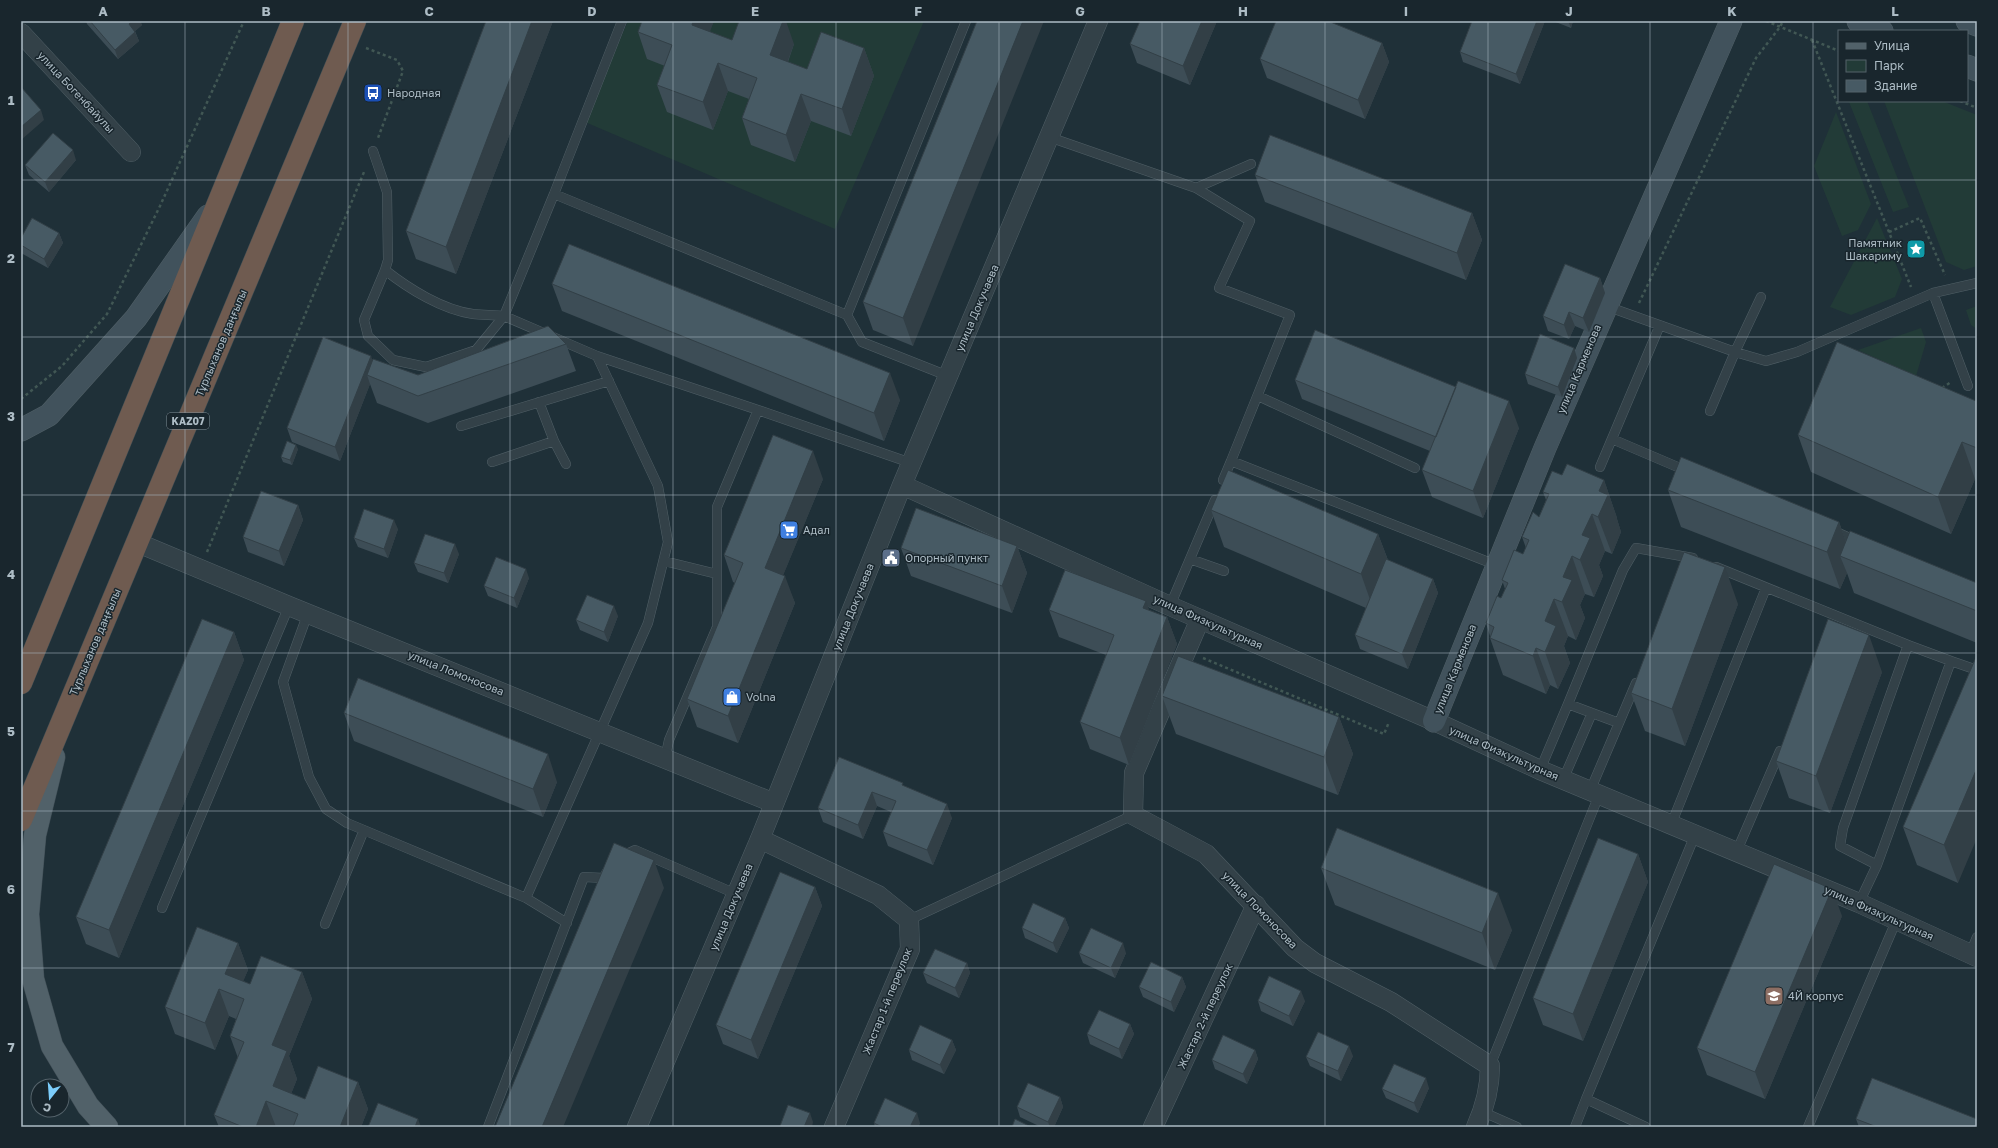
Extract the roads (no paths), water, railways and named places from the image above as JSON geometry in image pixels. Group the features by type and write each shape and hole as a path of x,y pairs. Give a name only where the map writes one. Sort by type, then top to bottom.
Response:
{"highway":[{"path":"21,684 293,21"},
{"name":"Тұрлыханов даңғылы","path":"21,820 351,31"}],"main road":[{"path":"64,716 35,836 28,914 33,979 52,1046 88,1106 107,1127"}],"street":[{"name":"улица Докучаева","path":"637,1127 760,839 911,463 1098,21"},
{"name":"улица Карменова","path":"1434,721 1496,565 1606,306 1731,21"},
{"path":"1858,21 1880,30"},
{"path":"1968,21 1977,25"},
{"name":"улица Богенбайулы","path":"21,33 131,152"},
{"path":"21,430 49,415 136,318 220,199"},
{"name":"улица Физкультурная","path":"902,485 1170,606 1396,704 1563,780 1897,920 1975,949"},
{"name":"улица Ломоносова","path":"138,543 774,803"},
{"path":"1132,815 1134,773 1200,619"},
{"name":"улица Ломоносова","path":"1132,815 1206,854 1256,905 1295,948 1316,963 1392,1002 1490,1066"},
{"path":"760,839 878,895 909,920"},
{"name":"Жастар 2-й переулок","path":"1153,1127 1256,905"},
{"name":"Жастар 1-й переулок","path":"834,1127 910,949 909,920"},
{"path":"1480,1119 1490,1084 1490,1066"}],"lane":[{"path":"373,151 387,192 388,260 364,320 368,336 393,360 426,367 476,350 504,316 622,21"},
{"path":"847,314 966,21"},
{"path":"1049,137 1196,188 1250,221 1219,288 1290,315 1232,462 1170,606"},
{"path":"1196,188 1251,164"},
{"path":"554,194 847,314 862,342 948,376"},
{"path":"385,270 408,288 440,303 472,314 504,316 597,356 911,463"},
{"path":"1606,306 1735,352 1766,361 1797,352 1933,293 1977,282"},
{"path":"1933,293 1968,386"},
{"path":"1710,411 1735,352 1761,297"},
{"path":"1600,467 1660,325"},
{"path":"526,898 648,623 668,542 658,486 597,356"},
{"path":"461,426 609,381"},
{"path":"1258,396 1415,468"},
{"path":"539,402 554,441 566,464"},
{"path":"665,759 669,740 717,627 717,507 758,410"},
{"path":"1612,439 1700,476"},
{"path":"492,462 554,441"},
{"path":"1232,462 1496,565"},
{"path":"1824,527 1868,545"},
{"path":"1540,770 1623,570 1636,548 1706,563 1766,588 1837,621 1977,670"},
{"path":"1190,559 1224,571"},
{"path":"664,561 717,574"},
{"path":"1671,825 1766,588"},
{"path":"162,908 289,606"},
{"path":"308,613 283,682 310,777 326,809 347,823 526,898 567,922"},
{"path":"1877,866 1840,846 1843,828 1908,645"},
{"path":"1859,903 1877,866 1951,661"},
{"path":"1490,1066 1595,793 1619,723 1640,672"},
{"path":"1568,704 1619,723"},
{"path":"1563,780 1592,713"},
{"path":"1736,853 1783,746"},
{"path":"909,920 1132,815"},
{"path":"325,924 364,830"},
{"path":"1575,1127 1695,835"},
{"path":"488,1127 584,877 604,878 611,862 635,850 736,894"},
{"path":"1808,1127 1897,920"},
{"path":"1586,1099 1646,1127"},
{"path":"1480,1119 1517,1127"}],"place":[{"name":"Народная","path":"373,93"},
{"name":"Памятник Шакариму","path":"1916,249"},
{"name":"Адал","path":"789,530"},
{"name":"Опорный пункт","path":"891,558"},
{"name":"Volna","path":"732,697"},
{"name":"4Й корпус","path":"1774,996"}]}
